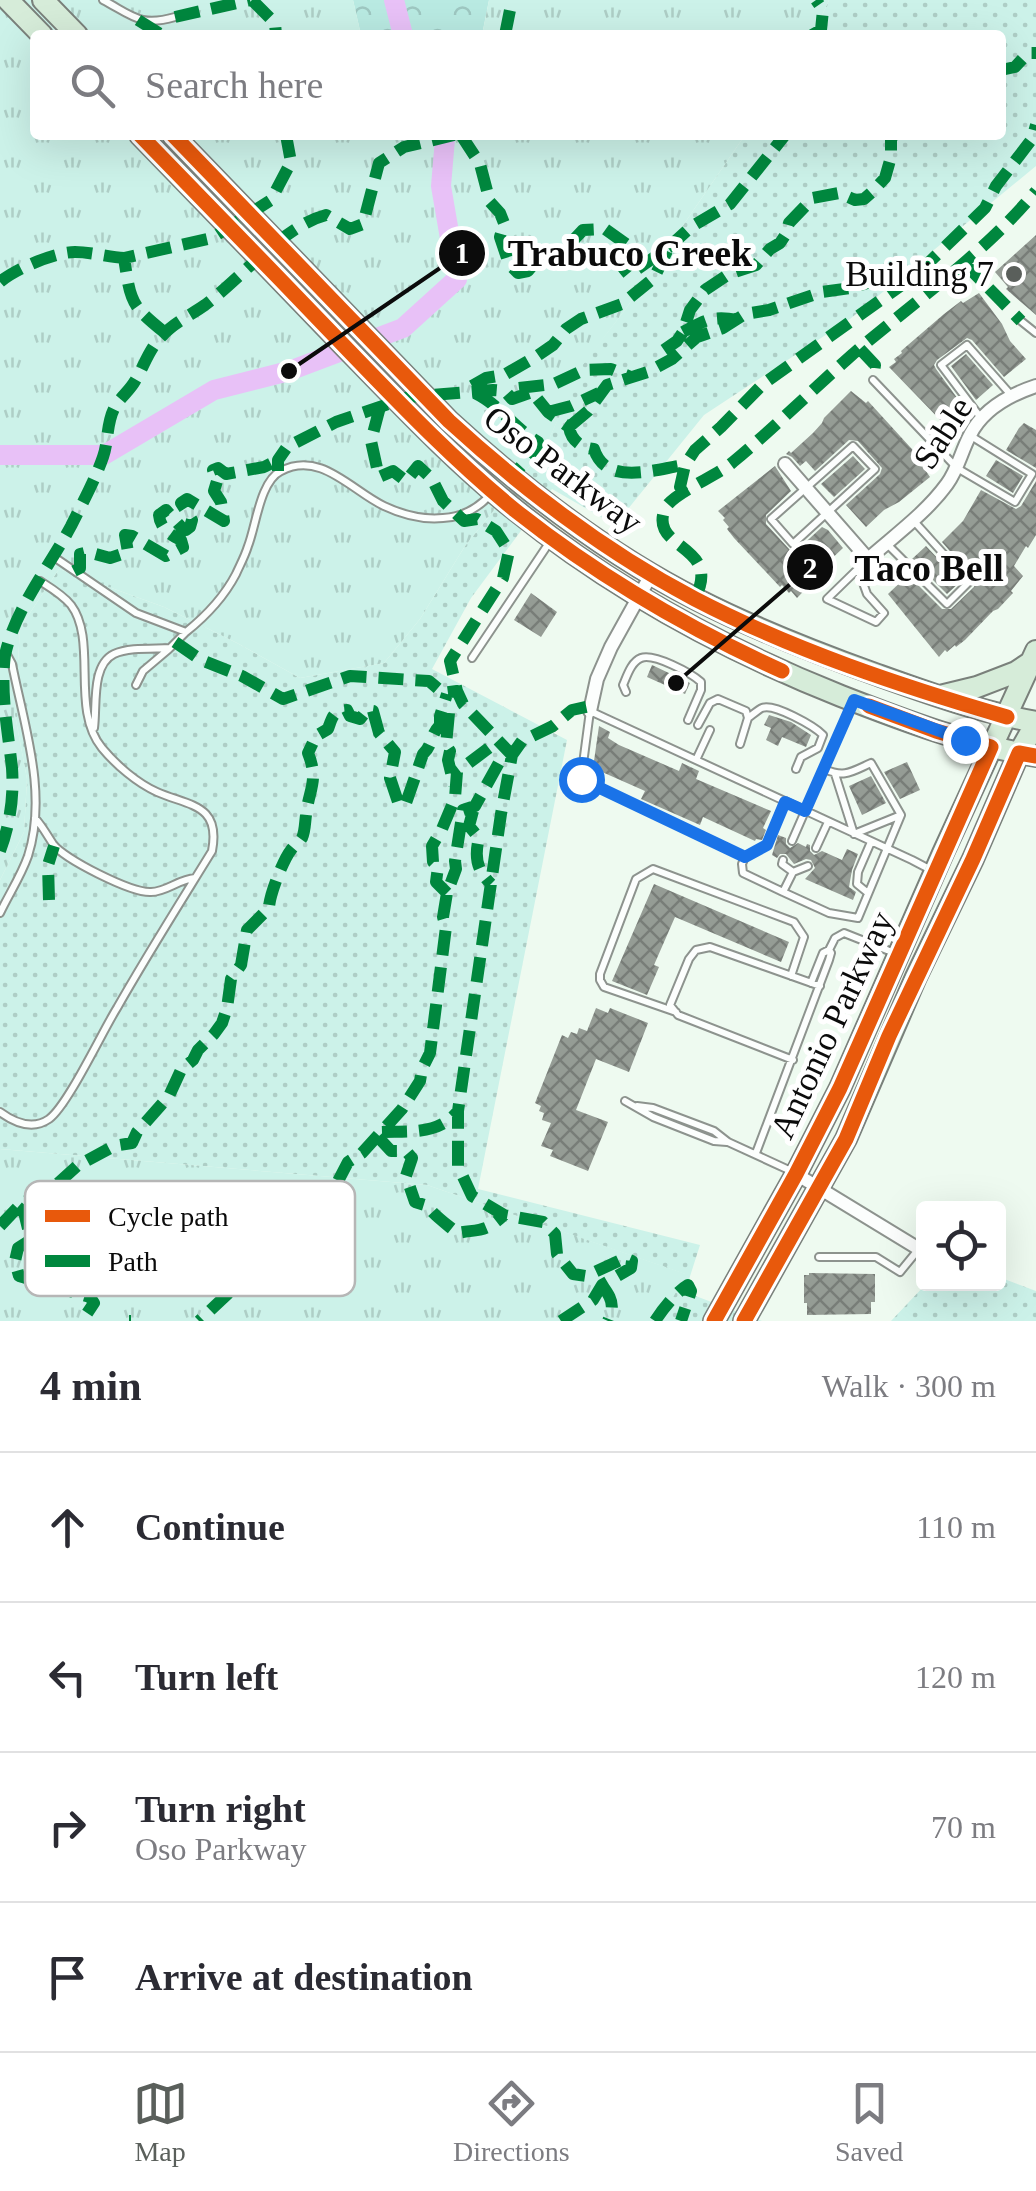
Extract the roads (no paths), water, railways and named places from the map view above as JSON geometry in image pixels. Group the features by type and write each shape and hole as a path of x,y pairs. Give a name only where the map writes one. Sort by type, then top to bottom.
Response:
{"main road":[{"path":"8,0 37,30"},
{"path":"43,0 71,30"},
{"name":"Oso Parkway","path":"145,140 431,435 552,538 639,598 719,642 936,731 1028,754"},
{"name":"Oso Parkway","path":"178,140 450,421 491,460 592,536 695,598 792,644 938,697 1036,723"},
{"path":"938,697 1016,672 1033,657"},
{"name":"Antonio Parkway","path":"714,1321 840,1088 1033,657"},
{"name":"Antonio Parkway","path":"744,1321 846,1139 916,978 1028,754 1036,723"},
{"path":"898,954 903,959 902,970 916,978"}],"street":[{"name":"Sable","path":"863,564 937,497 982,419 1011,395 1036,386"},
{"path":"785,464 828,513 863,564"},
{"path":"590,711 596,679 652,573"},
{"path":"796,1174 916,1247"}],"lane":[{"path":"103,0 138,20 152,23 174,17"},
{"path":"1021,321 1036,333"},
{"path":"982,419 941,365 967,345 1011,395"},
{"path":"873,380 957,468 1015,502 1032,474 970,435"},
{"path":"853,446 875,469 828,513 793,544 771,518 853,446"},
{"path":"136,685 143,672 205,616 235,576 261,500 278,471 298,466 317,468 338,475 379,504 426,520 475,510 494,492"},
{"path":"886,543 947,604 970,582 912,520"},
{"path":"472,658 552,538"},
{"path":"54,557 136,613 186,632"},
{"path":"863,564 866,594 884,613 876,622 827,600 863,564"},
{"path":"0,1112 17,1122 38,1124 46,1122 60,1108 212,850 214,838 209,817 200,808 142,784 101,747 86,700 78,617 70,605 40,581"},
{"path":"94,734 98,680 106,660 121,652 170,648"},
{"path":"0,912 28,854 34,818 33,768 12,664 6,653"},
{"path":"626,692 623,685 640,658 652,657 694,675 701,682 701,690 688,720"},
{"path":"698,725 710,703 718,699 746,711 748,718 740,744"},
{"path":"792,841 854,700"},
{"path":"748,718 760,708 771,707 823,735 818,748 801,757 796,769"},
{"path":"745,857 581,779 590,711 934,872"},
{"path":"696,760 710,730"},
{"path":"824,769 846,775 871,763 901,814"},
{"path":"836,774 854,834"},
{"path":"785,802 767,845 745,857 743,872 829,913 858,918 901,814"},
{"path":"854,834 901,814"},
{"path":"34,818 54,846 112,882 158,892 195,878"},
{"path":"816,848 828,822"},
{"path":"868,892 858,884 858,872 871,842"},
{"path":"783,860 782,864 794,872"},
{"path":"783,892 794,872 808,866"},
{"path":"676,1012 604,987 600,980 636,878 653,869 794,922 804,937 791,976"},
{"path":"756,1153 835,938 844,933 898,954"},
{"path":"793,1060 678,1015 670,1005 689,959 696,950 710,948 815,985"},
{"path":"625,1101 653,1117 756,1153 796,1174"},
{"path":"818,1257 876,1257 900,1272 916,1251"}],"waterway":[{"path":"394,0 402,30"},
{"path":"0,455 104,455 214,390 289,371 403,328 457,279 441,186 445,140"}],"place":[{"name":"Building 7","path":"1014,274"},
{"name":"Trabuco Creek","path":"289,371"},
{"name":"Taco Bell","path":"676,683"}]}
